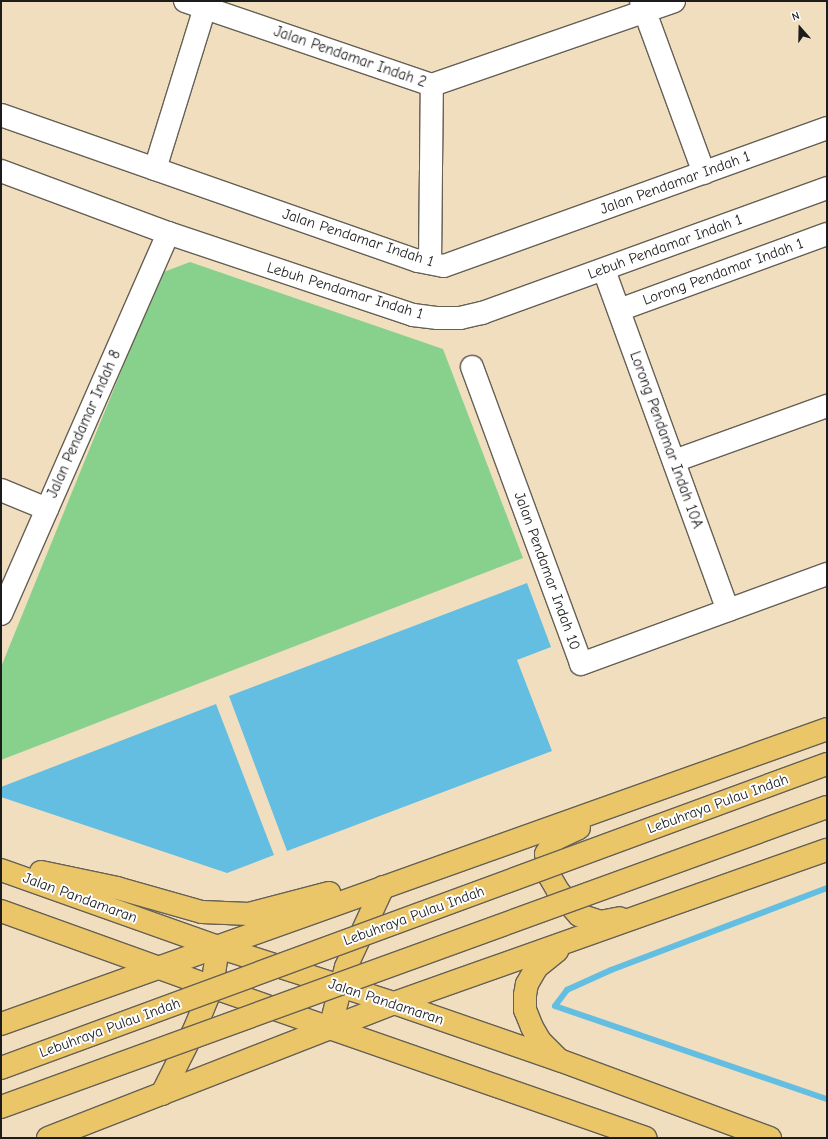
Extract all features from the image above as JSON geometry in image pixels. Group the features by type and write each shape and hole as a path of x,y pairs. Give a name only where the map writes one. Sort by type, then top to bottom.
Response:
{"main road":[{"path":"1,1024 162,968 383,887 827,729"},
{"name":"Lebuhraya Pulau Indah","path":"1,1068 827,764"},
{"path":"631,800 600,819 555,839 546,854 550,877 558,891 579,915 600,922 666,908"},
{"path":"1,1107 827,807"},
{"path":"1,863 117,888 202,912 249,914 500,845"},
{"path":"48,1138 394,1003 565,944 827,850"},
{"name":"Jalan Pandamaran","path":"1,870 218,947 394,1003 559,1060 770,1138"},
{"path":"330,1028 342,987 346,967 383,887"},
{"path":"1,911 162,968 212,988 645,1138"},
{"path":"559,1060 540,1041 532,1026 525,1010 525,995 527,984 537,967 565,944"},
{"path":"162,1094 195,1028 212,988 218,947"}],"street":[{"name":"Jalan Pendamar Indah 2","path":"199,3 432,85 643,6 674,1"},
{"path":"154,169 199,3"},
{"path":"643,6 704,172"},
{"path":"430,263 432,85"},
{"name":"Jalan Pendamar Indah 1","path":"1,115 411,259 444,266 827,128"},
{"name":"Lebuh Pendamar Indah 1","path":"1,171 168,233 413,315 438,318 460,318 482,313 827,188"},
{"name":"Jalan Pendamar Indah 8","path":"1,614 168,233"},
{"name":"Lorong Pendamar Indah 1","path":"619,310 827,234"},
{"name":"Lorong Pendamar Indah 10A","path":"604,270 728,610"},
{"name":"Jalan Pendamar Indah 10","path":"472,367 581,664 827,574"},
{"path":"674,462 827,406"},
{"path":"1,490 47,509"}],"green space":[{"path":"190,262 443,349 523,558 1,760 1,667 161,273"}],"water":[{"path":"527,583 551,647 517,660 552,751 287,851 229,696"},
{"path":"216,704 274,855 227,873 1,797 1,787"}],"waterway":[{"path":"827,888 611,970 567,990 555,1006 827,1099"}]}
